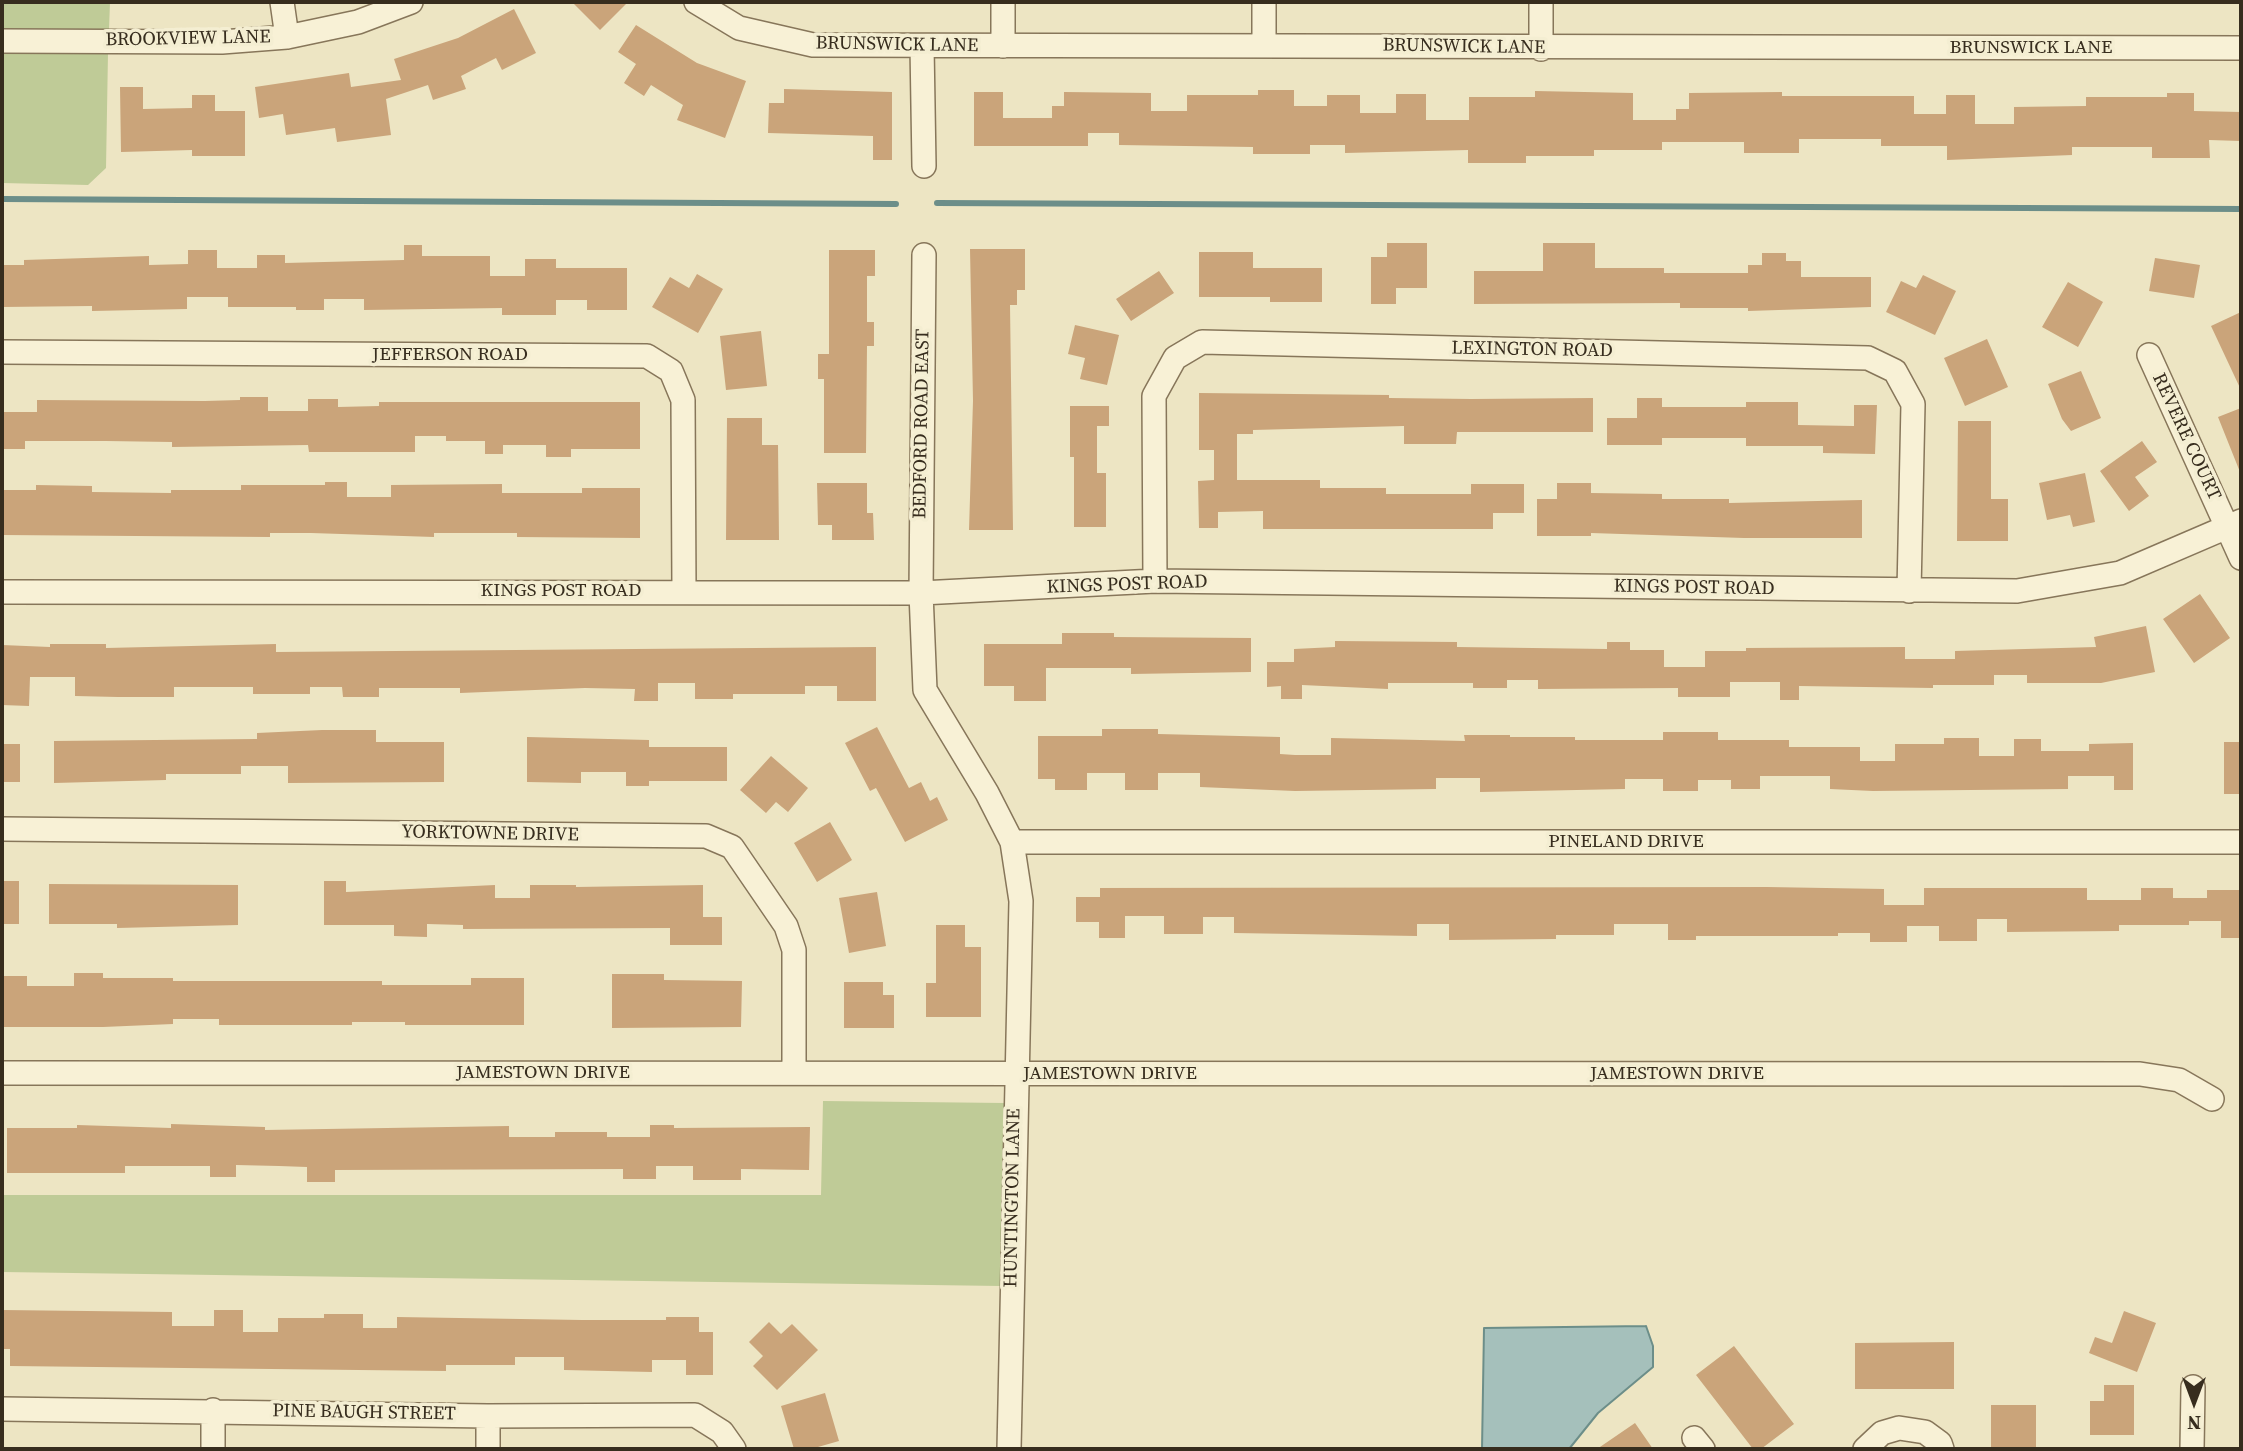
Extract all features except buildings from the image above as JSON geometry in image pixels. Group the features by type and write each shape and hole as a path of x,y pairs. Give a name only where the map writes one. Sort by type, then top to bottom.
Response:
{"street":[{"path":"282,2 286,37"},
{"name":"BROOKVIEW LANE","path":"2,41 222,42 286,37 358,22 411,2"},
{"name":"BRUNSWICK LANE","path":"696,2 739,28 813,45 1003,47 1264,44 1541,49 2241,48"},
{"path":"1003,2 1003,47"},
{"path":"1264,2 1264,44"},
{"path":"1541,2 1541,49"},
{"path":"922,46 924,166"},
{"name":"BEDFORD ROAD EAST","path":"920,593 924,255"},
{"name":"LEXINGTON ROAD","path":"1155,581 1154,396 1175,358 1202,342 1868,358 1895,371 1913,404 1909,590"},
{"name":"JEFFERSON ROAD","path":"2,352 647,356 671,371 683,400 684,591"},
{"name":"REVERE COURT","path":"2148,355 2234,525 2241,558"},
{"name":"KINGS POST ROAD","path":"2,592 920,593 1155,581 2017,590 2120,573 2234,525"},
{"name":"HUNTINGTON LANE","path":"920,593 925,690 987,793 1012,842 1021,901 1009,1449"},
{"name":"YORKTOWNE DRIVE","path":"2,829 706,836 732,847 786,926 794,950 794,1073"},
{"name":"PINELAND DRIVE","path":"1012,842 2241,842"},
{"name":"JAMESTOWN DRIVE","path":"2,1073 2140,1073 2179,1080 2212,1099"},
{"path":"2192,1449 2193,1387"},
{"name":"PINE BAUGH STREET","path":"2,1409 488,1416 695,1415 728,1440"},
{"path":"213,1410 213,1449"},
{"path":"488,1416 488,1449"},
{"path":"1865,1449 1882,1433 1899,1428 1925,1432 1942,1449"}],"green space":[{"path":"2,2 110,2 109,30 2,29"},
{"path":"2,52 108,53 106,168 88,185 2,183"},
{"path":"823,1101 1005,1103 1001,1286 2,1272 2,1195 821,1195"}],"water":[{"path":"1646,1326 1653,1346 1653,1367 1598,1413 1569,1449 1482,1449 1484,1328"}],"waterway":[{"path":"2,199 896,204"},
{"path":"937,203 2241,209"}]}
